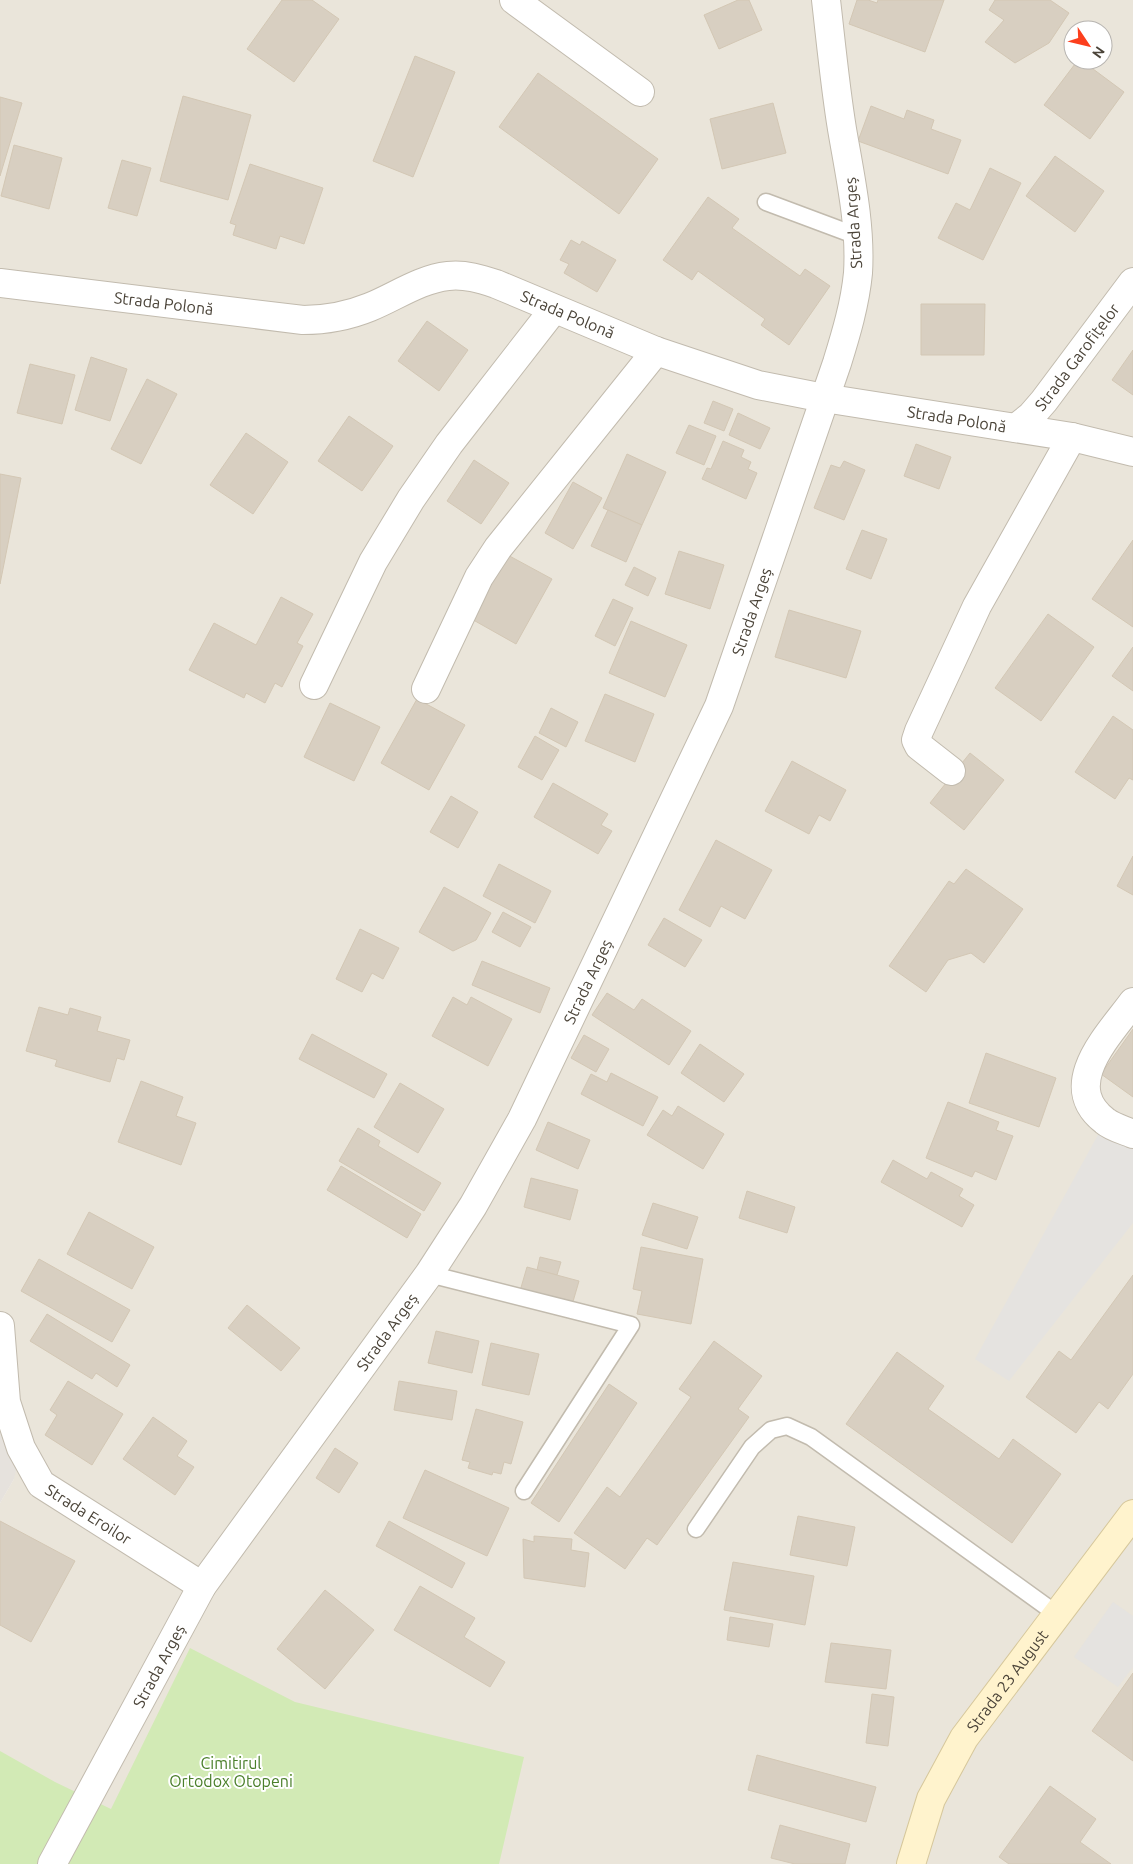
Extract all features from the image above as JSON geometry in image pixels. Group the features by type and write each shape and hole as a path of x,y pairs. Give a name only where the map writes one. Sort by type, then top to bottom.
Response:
{"main road":[{"name":"Strada 23 August","path":"911,1864 931,1799 964,1738 1133,1514"}],"street":[{"path":"514,0 640,92"},
{"name":"Strada Argeș","path":"52,1864 202,1586 429,1274 473,1206 522,1119 719,706 837,363 849,324 858,274 857,236 826,0"},
{"name":"Strada Polonă","path":"0,283 303,320 323,320 345,316 420,284 447,276 474,277 496,284 656,351 758,385 824,398 1072,437 1133,452"},
{"name":"Strada Garofițelor","path":"1016,428 1031,416 1044,401 1133,282"},
{"path":"314,685 373,562 410,498 449,444 554,309"},
{"path":"426,689 479,577 498,548 656,351"},
{"path":"951,770 919,746 916,740 919,731 977,606 1072,437"},
{"path":"1133,1002 1090,1065 1085,1083 1086,1097 1093,1109 1105,1122 1133,1134"},
{"name":"Strada Eroilor","path":"0,1326 6,1402 21,1448 41,1484 202,1586"}],"lane":[{"path":"766,202 857,236"},
{"path":"429,1274 630,1325 524,1491"},
{"path":"696,1529 752,1447 771,1430 787,1426 811,1437 1058,1615"}],"shaded area":[{"path":"0,0 1133,0 1133,1864 0,1864 0,1503 14,1479 0,1326"},
{"path":"1105,1122 1133,1123 1133,1223 1009,1381 975,1359"},
{"path":"0,1326 21,1448 14,1479 0,1503"},
{"path":"1113,1602 1133,1616 1133,1667 1118,1687 1074,1657"}],"green space":[{"name":"Cimitirul Ortodox Otopeni","path":"190,1648 295,1702 524,1757 499,1864 0,1864 0,1751 55,1782 111,1809"}],"building":[{"path":"282,0 312,0 339,19 294,82 247,49"},
{"path":"738,0 749,0 762,30 719,49 704,15"},
{"path":"857,0 868,0 877,3 878,0 944,0 925,52 849,24"},
{"path":"995,0 1050,0 1069,13 1049,43 1015,63 985,42 1004,20 989,10"},
{"path":"415,56 455,72 413,177 373,161"},
{"path":"1070,70 1094,70 1124,92 1090,139 1044,105"},
{"path":"538,73 658,159 619,214 499,127"},
{"path":"183,96 251,115 228,200 160,181"},
{"path":"0,97 22,103 0,176"},
{"path":"773,103 786,153 722,169 710,119"},
{"path":"871,106 904,119 907,110 934,120 931,129 961,140 948,174 858,141"},
{"path":"14,145 62,158 49,209 1,196"},
{"path":"1055,156 1104,191 1075,232 1026,196"},
{"path":"122,160 151,168 137,216 108,208"},
{"path":"250,164 323,188 304,244 280,236 276,249 233,235 236,225 230,223"},
{"path":"990,168 1021,183 983,260 938,238 956,203 970,210"},
{"path":"708,197 739,219 732,228 800,276 805,269 830,286 789,345 761,325 765,319 698,271 692,280 663,260"},
{"path":"571,240 580,245 582,241 616,260 597,292 564,273 569,264 560,260"},
{"path":"921,304 985,304 984,355 921,355"},
{"path":"427,321 468,350 439,391 398,361"},
{"path":"1133,350 1133,395 1112,380"},
{"path":"91,357 127,369 110,421 75,410"},
{"path":"30,364 75,375 62,424 17,413"},
{"path":"147,379 177,394 141,464 111,449"},
{"path":"713,401 733,409 724,431 704,423"},
{"path":"738,413 770,428 760,449 729,435"},
{"path":"349,416 393,446 362,491 318,461"},
{"path":"689,425 716,436 704,465 676,453"},
{"path":"246,433 288,462 253,514 210,485"},
{"path":"723,441 744,450 741,457 751,462 748,469 757,473 746,499 702,479 707,468 711,469"},
{"path":"916,444 951,457 939,489 904,476"},
{"path":"627,454 666,472 642,525 603,508"},
{"path":"474,460 509,483 481,524 447,501"},
{"path":"844,461 865,470 844,520 814,508 831,465 840,468"},
{"path":"0,474 21,478 0,584"},
{"path":"573,482 602,498 573,549 545,533"},
{"path":"608,510 642,525 626,562 591,546"},
{"path":"862,530 887,539 871,579 846,569"},
{"path":"1133,540 1133,627 1092,599"},
{"path":"679,551 724,565 710,609 665,594"},
{"path":"504,553 552,579 516,644 468,617"},
{"path":"634,567 656,578 648,596 625,585"},
{"path":"281,597 313,614 297,643 303,646 282,687 275,683 265,703 246,693 244,698 189,670 214,623 256,645"},
{"path":"613,599 633,608 615,646 595,636"},
{"path":"789,610 861,631 846,678 775,657"},
{"path":"1048,614 1094,647 1041,721 995,688"},
{"path":"631,621 687,645 665,697 609,673"},
{"path":"1133,647 1133,691 1112,676"},
{"path":"605,694 654,714 635,762 585,741"},
{"path":"417,699 465,725 429,790 381,763"},
{"path":"330,703 380,727 354,781 304,757"},
{"path":"551,708 578,722 566,747 539,733"},
{"path":"1113,716 1133,730 1133,780 1129,778 1115,799 1075,772"},
{"path":"535,736 559,750 542,780 518,767"},
{"path":"970,753 1004,780 964,830 930,803"},
{"path":"792,761 846,790 830,821 819,815 809,834 765,811"},
{"path":"553,783 608,814 601,825 612,831 598,854 534,817"},
{"path":"451,796 478,812 458,848 430,832"},
{"path":"716,840 772,870 745,919 721,906 710,927 679,910"},
{"path":"1133,856 1133,895 1117,886"},
{"path":"499,864 551,891 535,923 483,896"},
{"path":"966,869 1023,909 984,963 971,953 948,960 926,992 889,966 949,881 954,884"},
{"path":"444,887 491,913 476,940 453,951 419,932"},
{"path":"503,912 531,927 520,947 492,932"},
{"path":"664,918 702,940 685,967 648,945"},
{"path":"360,929 399,948 383,979 372,973 362,992 336,979"},
{"path":"482,961 550,988 540,1013 472,985"},
{"path":"607,993 634,1010 642,999 691,1031 669,1065 592,1015"},
{"path":"453,997 467,1005 471,997 512,1019 488,1066 432,1036"},
{"path":"39,1007 68,1015 70,1008 101,1017 97,1031 130,1040 124,1060 117,1058 110,1082 55,1066 57,1060 26,1051"},
{"path":"1133,1029 1133,1097 1101,1074"},
{"path":"312,1034 387,1074 374,1098 299,1059"},
{"path":"584,1035 609,1049 596,1072 571,1058"},
{"path":"700,1044 744,1074 724,1102 681,1073"},
{"path":"986,1053 1056,1078 1039,1127 969,1103"},
{"path":"611,1073 658,1097 643,1126 581,1094 591,1074 607,1082"},
{"path":"141,1081 183,1097 176,1116 196,1123 181,1165 118,1142"},
{"path":"400,1083 444,1109 418,1153 374,1127"},
{"path":"948,1102 999,1122 996,1130 1013,1136 996,1180 975,1171 972,1177 926,1158"},
{"path":"678,1106 724,1134 703,1169 647,1135 663,1110 672,1116"},
{"path":"548,1122 590,1140 578,1169 536,1150"},
{"path":"358,1128 380,1141 378,1146 441,1183 424,1211 339,1161"},
{"path":"893,1160 927,1179 931,1172 963,1189 959,1196 974,1205 962,1227 881,1182"},
{"path":"341,1166 421,1214 407,1238 327,1190"},
{"path":"531,1178 578,1190 570,1220 524,1207"},
{"path":"747,1191 795,1207 787,1233 739,1218"},
{"path":"653,1203 698,1217 687,1249 642,1235"},
{"path":"89,1212 154,1247 132,1289 67,1254"},
{"path":"641,1247 703,1259 691,1324 637,1314 642,1291 633,1289"},
{"path":"540,1257 561,1262 557,1275 537,1270"},
{"path":"39,1259 130,1310 112,1342 21,1291"},
{"path":"527,1267 579,1281 572,1305 520,1291"},
{"path":"1133,1275 1133,1374 1108,1409 1099,1402 1076,1433 1026,1397 1059,1351 1071,1360"},
{"path":"247,1305 300,1348 281,1371 228,1328"},
{"path":"47,1314 130,1365 117,1387 96,1373 92,1379 30,1341"},
{"path":"436,1331 479,1341 472,1373 428,1363"},
{"path":"714,1341 762,1376 738,1409 749,1417 657,1545 647,1538 625,1569 574,1533 607,1487 620,1497 691,1397 679,1389"},
{"path":"491,1343 539,1354 529,1395 482,1385"},
{"path":"897,1352 944,1386 928,1409 999,1459 1013,1439 1061,1474 1012,1543 846,1424"},
{"path":"68,1381 123,1414 92,1465 45,1435 57,1415 50,1410"},
{"path":"399,1381 457,1391 452,1420 394,1410"},
{"path":"609,1384 637,1403 559,1522 531,1503"},
{"path":"476,1409 523,1422 511,1464 504,1462 501,1474 493,1472 492,1475 468,1468 470,1462 462,1460"},
{"path":"153,1417 187,1441 177,1456 194,1467 175,1495 123,1459"},
{"path":"335,1448 358,1463 339,1493 316,1478"},
{"path":"425,1470 509,1508 487,1556 403,1518"},
{"path":"798,1516 855,1527 847,1566 790,1555"},
{"path":"0,1521 75,1561 31,1642 0,1625"},
{"path":"389,1521 465,1563 452,1588 376,1546"},
{"path":"534,1536 572,1539 571,1550 589,1553 585,1587 524,1578 523,1539 534,1542"},
{"path":"733,1562 814,1576 805,1625 724,1610"},
{"path":"420,1586 475,1618 464,1637 505,1662 490,1687 394,1630"},
{"path":"325,1590 374,1630 325,1689 277,1649"},
{"path":"730,1617 773,1624 769,1647 727,1640"},
{"path":"831,1643 891,1650 886,1689 825,1682"},
{"path":"1133,1673 1133,1761 1092,1731"},
{"path":"872,1694 894,1697 888,1746 866,1743"},
{"path":"757,1755 876,1787 866,1822 748,1790"},
{"path":"1050,1786 1096,1819 1080,1842 1111,1864 1009,1864 999,1857"},
{"path":"780,1825 850,1844 845,1864 795,1864 771,1858"}]}
